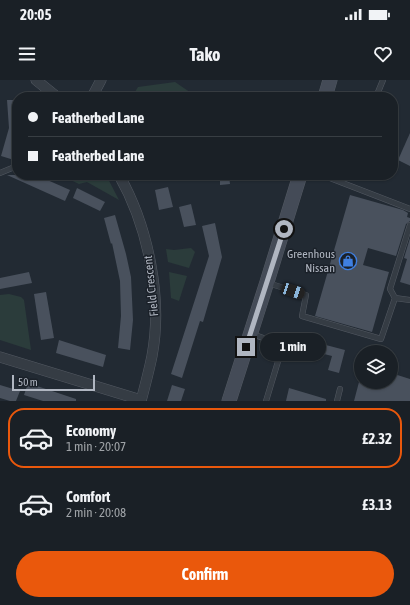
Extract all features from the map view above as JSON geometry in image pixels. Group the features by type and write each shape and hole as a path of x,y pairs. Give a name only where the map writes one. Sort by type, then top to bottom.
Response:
{"street":[{"path":"36,80 50,92"},
{"path":"95,92 101,80"},
{"path":"326,92 330,80"},
{"name":"Field Crescent","path":"122,180 134,205 141,224 153,283 154,325 152,355 141,401"},
{"path":"229,401 298,180"},
{"path":"0,357 141,401"}],"lane":[{"path":"378,92 383,80"},
{"path":"0,173 12,168"},
{"path":"335,180 410,209"},
{"path":"267,282 306,295 302,316 381,339 395,298 390,289 394,273 410,225"},
{"path":"395,298 410,300"},
{"path":"251,333 283,345 266,401"},
{"path":"337,401 340,389"}],"shaded area":[{"path":"175,82 190,92 135,92 138,87"},
{"path":"71,180 109,180 119,200 87,182 79,184"},
{"path":"191,248 195,252 189,268 168,262 166,249 174,250"},
{"path":"169,272 187,276 179,301 171,298"},
{"path":"9,294 21,297 24,300 31,350 0,340 0,295"}],"building":[{"path":"7,100 12,100 12,159 1,156 9,128"},
{"path":"410,133 410,166 398,160"},
{"path":"18,180 47,180 70,190 65,201"},
{"path":"220,180 230,180 230,184 220,185"},
{"path":"168,187 173,207 159,210 155,190"},
{"path":"77,188 105,202 100,211 73,198"},
{"name":"Greenhous Nissan","path":"350,195 403,210 408,213 407,217 410,218 410,221 406,224 396,256 368,248 363,265 389,272 372,332 315,316"},
{"path":"191,204 196,225 184,227 179,207"},
{"path":"115,215 131,277 133,320 130,350 118,348 121,316 120,281 112,243 111,244 104,218"},
{"path":"215,223 222,257 203,322 200,321 182,378 171,374 209,256 202,226"},
{"path":"410,238 410,285 400,282 407,259 404,258"},
{"path":"29,272 32,283 0,289 0,278"},
{"path":"46,292 54,338 41,340 34,294"},
{"path":"59,340 106,355 103,367 56,353"},
{"path":"322,344 345,350 339,373 328,370 332,356 320,353"},
{"path":"398,375 410,379 410,401 354,401 357,389 398,389"},
{"path":"28,383 76,399 76,401 43,401 24,395"},
{"path":"0,385 20,391 16,401 0,398"},
{"path":"172,385 185,389 181,401 167,401"},
{"path":"289,388 326,399 326,401 286,401"}],"place":[{"name":"Greenhous Nissan","path":"348,261"}],"route":[{"path":"246,347 284,229"}]}
